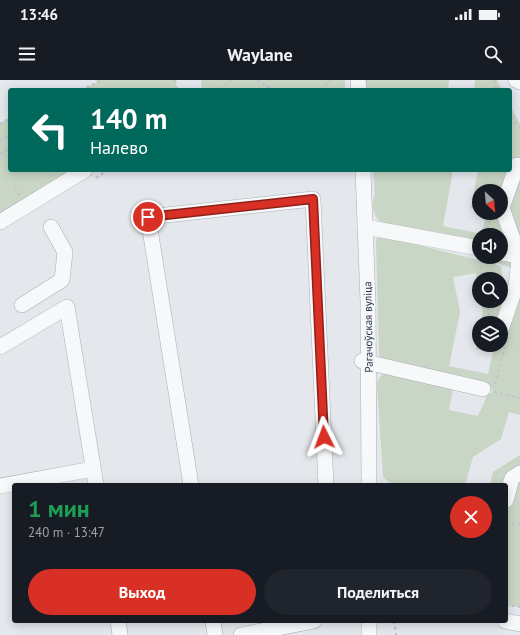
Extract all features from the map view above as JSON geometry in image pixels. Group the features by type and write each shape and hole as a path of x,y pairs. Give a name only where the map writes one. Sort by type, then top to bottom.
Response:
{"street":[{"path":"516,80 520,82"},
{"path":"506,316 516,286 519,266 502,208 517,165"},
{"path":"0,222 82,172"},
{"name":"Рагачоўская вуліца","path":"363,172 369,483"},
{"path":"191,483 148,217 313,199 326,483"},
{"path":"22,305 62,280 65,252 51,227"},
{"path":"365,227 472,247"},
{"path":"508,258 519,266"},
{"path":"0,347 67,307 96,483"},
{"path":"366,362 489,386"},
{"path":"16,483 93,469"},
{"path":"508,493 512,478 520,472"},
{"path":"0,486 12,484"},
{"path":"508,622 520,624"},
{"path":"118,623 120,635"},
{"path":"213,623 215,635"},
{"path":"241,635 304,623"},
{"path":"369,623 369,635"}],"path":[{"path":"86,88 103,80"},
{"path":"223,88 231,80"},
{"path":"257,80 271,88"},
{"path":"322,88 331,80"},
{"path":"512,120 520,127"},
{"path":"489,386 502,352"},
{"path":"508,525 520,523"},
{"path":"508,605 520,607"},
{"path":"394,623 396,635"}],"green space":[{"path":"96,80 175,80 177,88 86,88 97,83"},
{"path":"201,80 345,80 345,88 202,88"},
{"path":"363,80 449,80 448,88 368,88 367,86 363,86"},
{"path":"475,80 497,80 501,88 474,88"},
{"path":"512,110 520,124 520,271 500,264 508,264 508,228 483,228 485,220 508,220 508,184 475,184 478,172 512,172"},
{"path":"8,119 8,172 72,172 0,216 0,124"},
{"path":"373,172 453,172 443,226 472,232 472,254 381,222 375,215 373,207 375,195"},
{"path":"384,236 472,259 472,264 493,264 501,266 502,272 472,272 472,274 453,277 460,312 449,366 488,374 493,352 508,352 508,316 482,316 482,308 508,308 508,286 520,284 520,415 509,412 501,439 473,457 466,483 390,483 383,477 377,384 381,376 386,373 453,388 449,410 478,416 487,396 493,391 486,383 380,358 377,238"},
{"path":"520,455 520,607 508,605 508,483 490,483 493,472"}],"route":[{"path":"148,217 313,199 324,437"}]}
